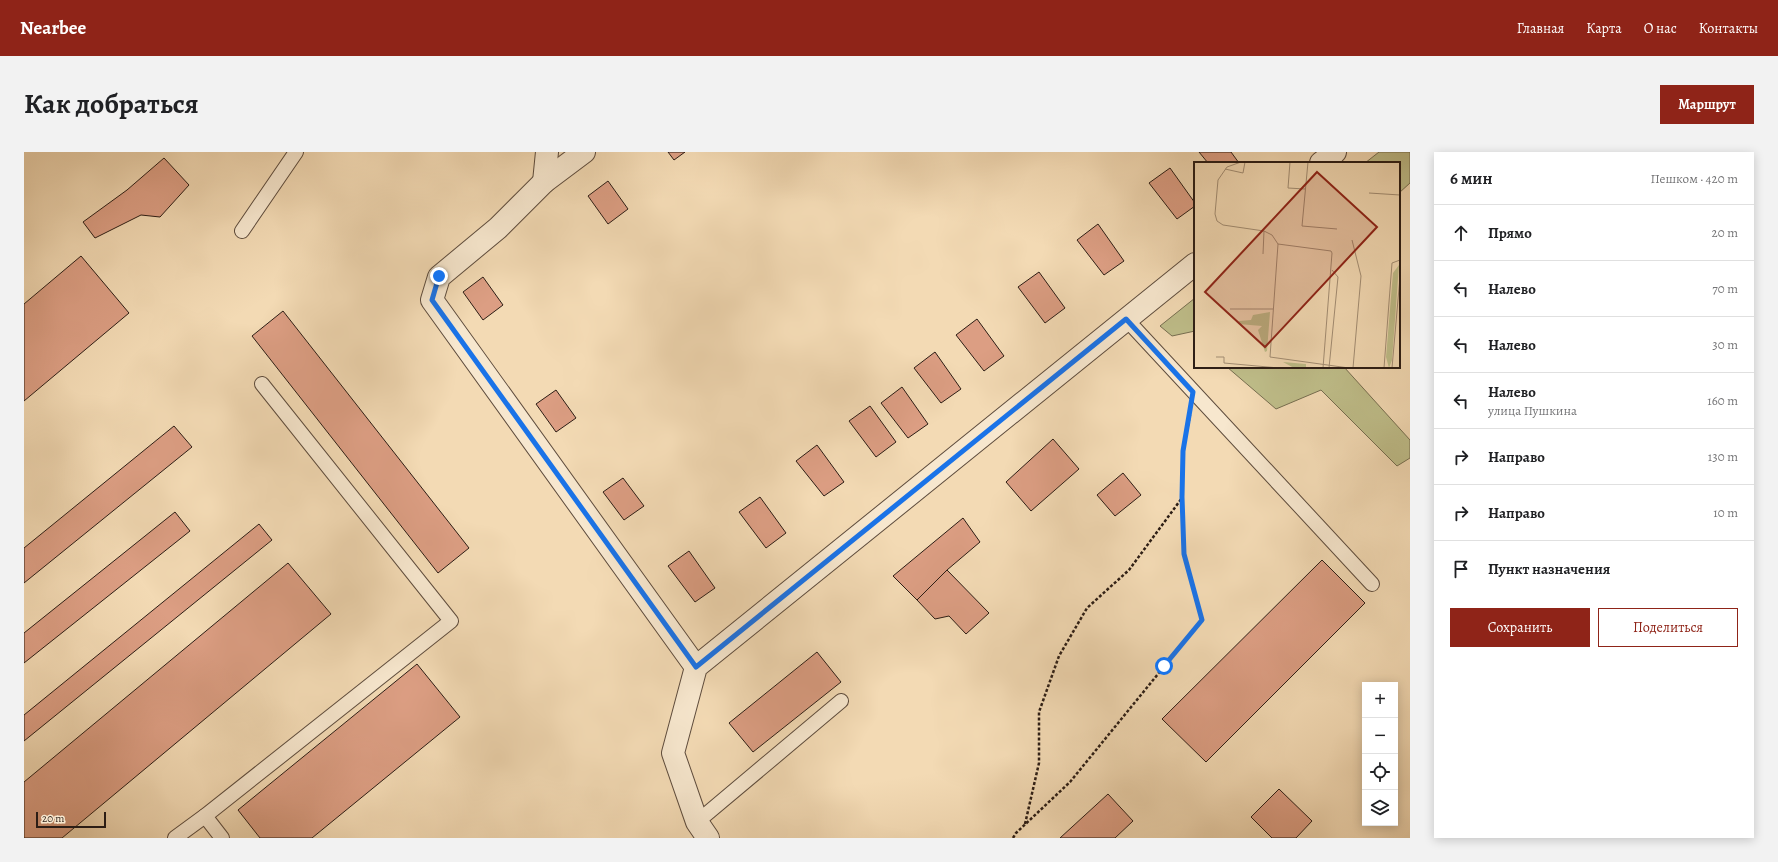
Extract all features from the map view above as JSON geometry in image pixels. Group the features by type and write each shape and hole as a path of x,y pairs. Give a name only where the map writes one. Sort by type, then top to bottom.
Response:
{"street":[{"path":"544,182 547,152"},
{"path":"584,152 544,182 498,228 439,276 432,300 696,667"},
{"path":"1322,162 1335,152"},
{"path":"703,830 672,753 696,667 1194,265"}],"lane":[{"path":"242,231 296,152"},
{"path":"1126,319 1372,584"},
{"path":"175,838 205,816 451,621 262,384"},
{"path":"703,830 841,701"},
{"path":"205,816 222,838"}],"path":[{"path":"1013,838 1025,824 1070,782 1202,620 1184,554 1182,497 1183,451 1193,392"},
{"path":"1025,824 1039,763 1038,712 1059,656 1087,608 1130,570 1182,497"}],"shaded area":[{"path":"1379,152 1410,152 1410,183 1400,192 1400,162 1366,162"},
{"path":"1194,299 1194,331 1172,336 1160,326"},
{"path":"1228,368 1345,368 1410,440 1410,458 1397,466 1321,390 1276,409"}],"building":[{"path":"668,152 685,152 674,160"},
{"path":"1199,152 1231,152 1238,162 1207,162"},
{"path":"164,158 189,185 160,217 141,215 95,238 83,222 127,190"},
{"path":"1170,168 1194,202 1194,207 1177,219 1149,183"},
{"path":"608,181 628,209 608,224 588,196"},
{"path":"1098,224 1124,261 1104,275 1077,240"},
{"path":"81,256 129,313 24,401 24,304"},
{"path":"1039,272 1065,308 1045,323 1018,287"},
{"path":"483,277 503,305 483,320 463,292"},
{"path":"283,311 469,548 438,573 252,336"},
{"path":"977,319 1004,356 984,371 956,335"},
{"path":"935,352 961,389 941,403 914,368"},
{"path":"902,387 928,424 908,438 881,403"},
{"path":"556,390 576,418 556,432 536,404"},
{"path":"870,406 896,442 876,457 849,421"},
{"path":"174,426 192,447 24,583 24,548"},
{"path":"1053,439 1079,469 1031,511 1006,482"},
{"path":"817,445 844,482 824,496 796,461"},
{"path":"1123,473 1141,495 1115,516 1097,495"},
{"path":"623,478 644,506 624,520 603,492"},
{"path":"760,497 786,533 766,548 739,512"},
{"path":"175,512 190,531 24,663 24,633"},
{"path":"963,518 980,542 947,570 917,600 893,576"},
{"path":"259,524 272,540 24,741 24,715"},
{"path":"689,551 715,588 695,602 668,566"},
{"path":"1322,560 1365,603 1206,762 1162,719"},
{"path":"288,563 331,614 62,838 24,838 24,782"},
{"path":"947,570 989,613 966,634 949,616 935,619 917,600"},
{"path":"817,652 841,682 753,752 729,723"},
{"path":"417,664 460,717 312,838 260,838 238,810"},
{"path":"1279,789 1312,821 1296,838 1272,838 1251,817"},
{"path":"1108,794 1133,821 1115,838 1060,838"}],"route":[{"path":"439,276 432,300 696,667 1126,319 1193,392 1183,451 1182,497 1184,554 1202,620 1164,666"}]}
